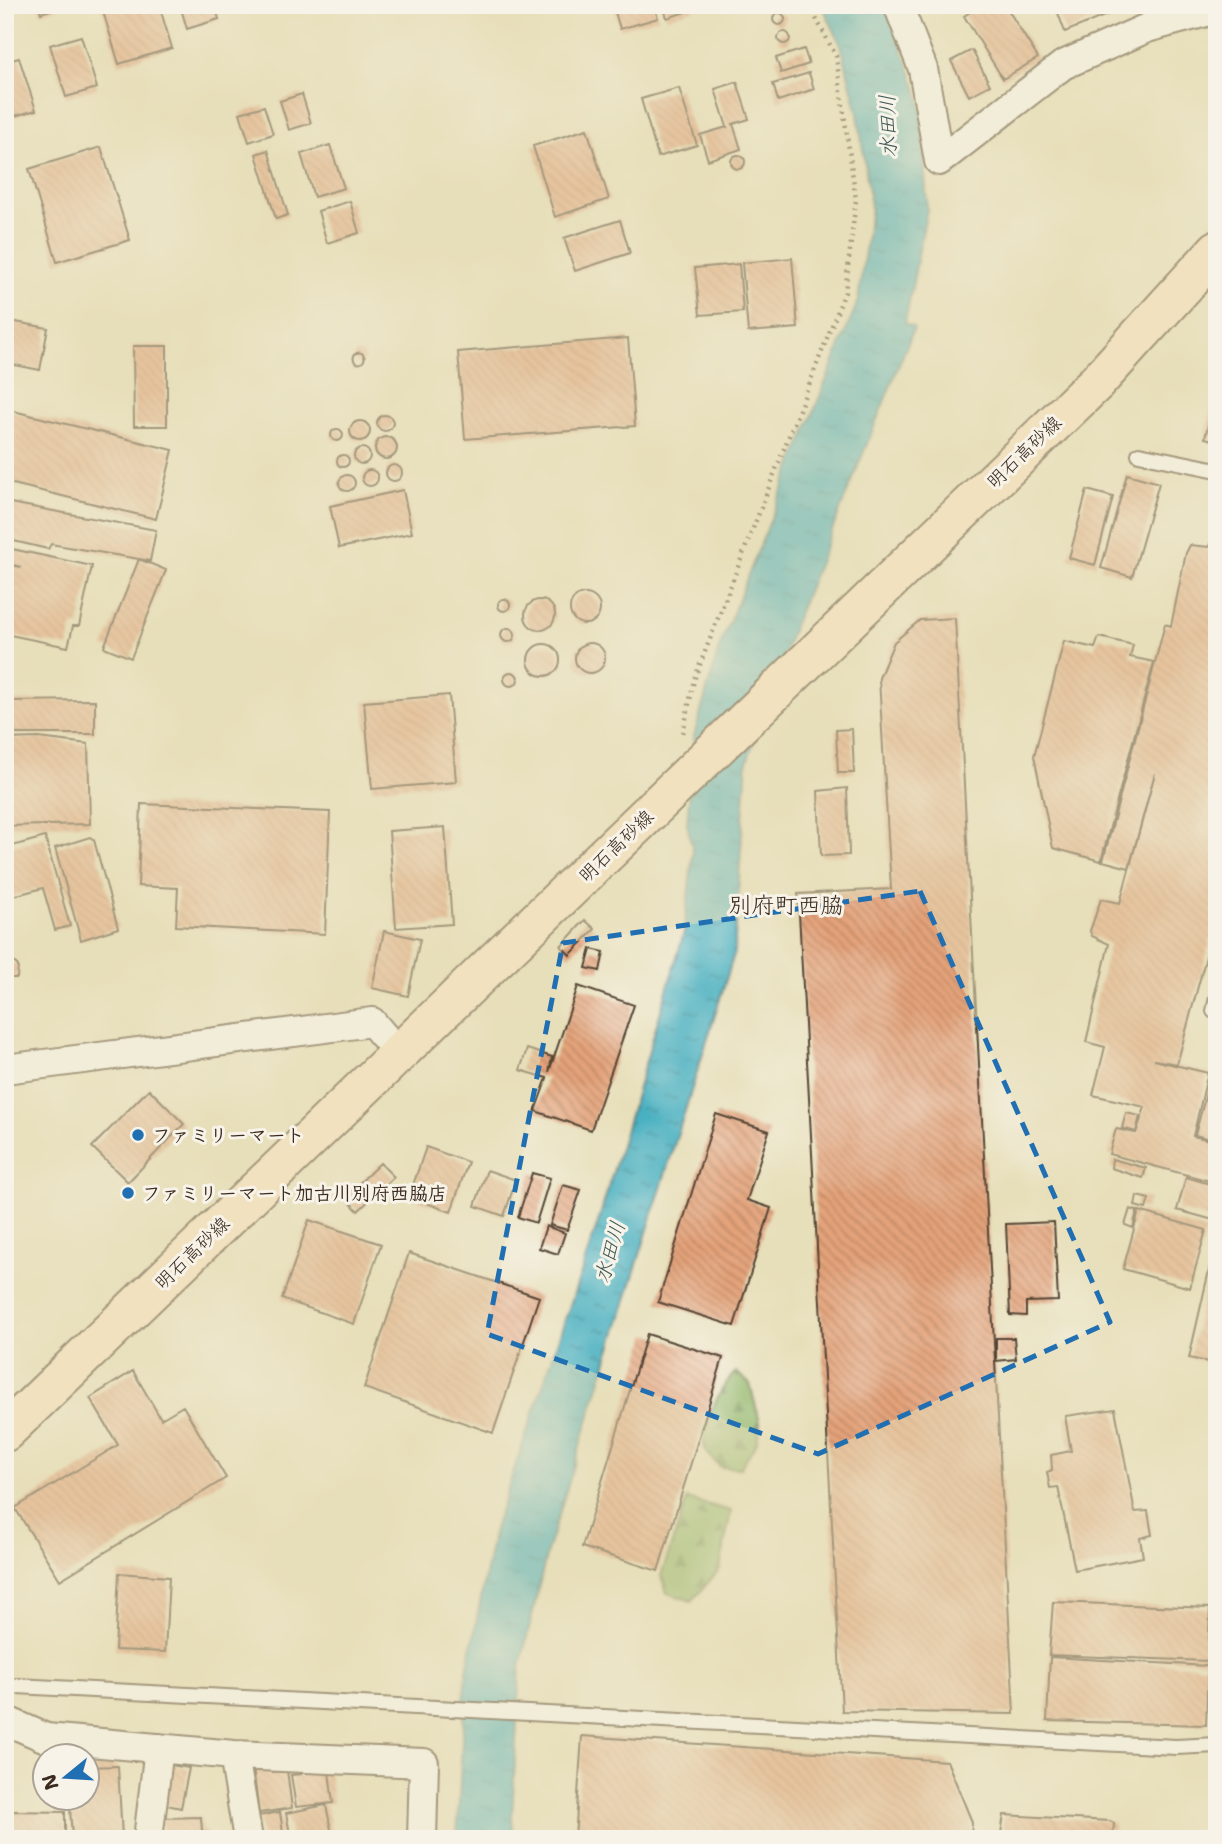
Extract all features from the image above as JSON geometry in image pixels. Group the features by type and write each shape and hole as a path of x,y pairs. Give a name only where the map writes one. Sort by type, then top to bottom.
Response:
{"main road":[{"name":"明石高砂線","path":"5,1432 1097,382 1217,250"}],"street":[{"path":"898,5 923,69 939,161 1063,65 1164,14 1217,9"},
{"path":"5,1069 372,1022 399,1054"},
{"path":"5,1720 47,1738 234,1755 424,1763 422,1839"},
{"path":"148,1839 159,1748"},
{"path":"234,1755 247,1839"}],"lane":[{"path":"1139,454 1217,470"},
{"path":"5,1691 17,1686 1175,1747 1217,1745"}],"path":[{"path":"681,744 694,680 845,292 856,200 836,56 809,5"}],"highlighted area":[{"path":"920,891 1110,1322 818,1454 487,1334 563,943"}],"green space":[{"path":"736,1372 750,1384 760,1423 757,1442 740,1468 720,1467 705,1449 705,1431 718,1397"},
{"path":"687,1499 731,1511 720,1569 692,1601 667,1593 661,1576"}],"water":[{"name":"水田川","path":"822,5 887,5 921,101 927,209 905,323 914,328 794,624 747,762 734,954 547,1552 520,1667 512,1817 514,1839 457,1839 465,1681 494,1529 597,1226 684,933 693,851 687,824 694,736 719,648 858,301 871,208 858,114 841,45"}],"building":[{"path":"39,5 63,5 63,6 41,13"},
{"path":"101,5 159,5 172,48 119,64"},
{"path":"180,5 215,5 219,19 187,29"},
{"path":"613,5 654,5 658,18 620,29"},
{"path":"663,5 704,5 704,6 667,18"},
{"path":"981,5 1005,5 1038,58 1003,79 964,16"},
{"path":"1055,5 1109,5 1112,13 1065,32"},
{"path":"779,13 785,19 779,25 773,19"},
{"path":"784,32 790,38 784,44 778,38"},
{"path":"81,36 97,88 66,97 50,45"},
{"path":"804,49 809,64 781,73 776,58"},
{"path":"972,50 990,85 969,96 951,61"},
{"path":"19,58 36,110 8,118 5,62"},
{"path":"809,73 814,89 778,101 773,84"},
{"path":"737,82 749,119 733,124 741,149 708,160 700,135 727,127 715,89"},
{"path":"679,88 697,145 658,157 641,99"},
{"path":"302,94 311,123 289,130 280,101"},
{"path":"264,106 273,134 249,142 240,113"},
{"path":"587,129 609,199 555,217 533,146"},
{"path":"330,145 344,188 314,197 301,154"},
{"path":"101,147 130,240 57,262 29,169"},
{"path":"268,150 288,215 276,219 256,154"},
{"path":"738,155 743,157 743,167 738,169 733,167 731,162 733,157"},
{"path":"350,201 359,233 327,243 318,211"},
{"path":"620,220 630,253 575,271 564,238"},
{"path":"792,258 798,328 748,332 742,263"},
{"path":"739,264 743,312 700,315 695,268"},
{"path":"5,320 48,328 40,370 5,363"},
{"path":"628,338 635,426 465,439 458,352"},
{"path":"133,346 167,346 167,426 134,426"},
{"path":"359,352 365,358 359,364 353,358"},
{"path":"1217,385 1217,441 1205,438"},
{"path":"5,409 173,450 156,519 5,482"},
{"path":"385,415 393,423 385,431 377,423"},
{"path":"360,421 367,424 370,431 367,438 360,441 353,438 350,431 353,424"},
{"path":"337,429 343,435 337,441 331,435"},
{"path":"386,437 394,440 397,448 394,456 386,459 378,456 375,448 378,440"},
{"path":"362,448 368,450 368,462 362,464 356,462 354,456 356,450"},
{"path":"343,455 349,461 343,467 337,461"},
{"path":"394,465 400,467 400,479 394,481 388,479 386,473 388,467"},
{"path":"370,470 376,472 376,484 370,486 364,484 362,478 364,472"},
{"path":"1127,474 1159,483 1132,577 1101,568"},
{"path":"347,475 353,477 353,489 347,491 341,489 339,483 341,477"},
{"path":"403,490 412,533 339,548 330,506"},
{"path":"1087,490 1113,497 1095,565 1069,558"},
{"path":"5,502 156,530 150,561 51,544 48,549 5,539"},
{"path":"1216,526 1217,916 1177,1064 1154,1060 1208,1073 1193,1136 1217,1142 1217,1183 1109,1154 1116,1129 1136,1133 1145,1107 1093,1095 1105,1047 1086,1042 1109,944 1092,936 1090,931 1101,899 1120,903 1155,773 1129,868 1103,861 1165,624 1171,626 1186,553 1190,545 1209,547"},
{"path":"12,549 92,566 79,626 73,626 68,647 5,634 5,564 21,567 8,564"},
{"path":"139,559 166,570 131,658 104,647"},
{"path":"585,594 596,598 600,609 596,620 585,624 574,620 570,609 574,598"},
{"path":"504,599 510,605 504,611 498,605"},
{"path":"540,600 551,604 555,615 551,626 540,630 529,626 525,615 529,604"},
{"path":"955,618 1014,1714 842,1711 798,894 891,889 879,678 894,642 920,620"},
{"path":"508,628 513,630 513,640 508,642 503,640 501,635 503,630"},
{"path":"1099,637 1133,645 1130,657 1154,662 1101,861 1053,848 1034,756 1064,641 1095,648"},
{"path":"590,643 601,647 605,658 601,669 590,673 579,669 575,658 579,647"},
{"path":"544,644 555,649 560,660 555,671 544,676 533,671 528,660 533,649"},
{"path":"511,672 516,674 516,684 511,686 506,684 504,679 506,674"},
{"path":"449,695 456,782 372,789 364,702"},
{"path":"95,700 95,734 5,734 5,701"},
{"path":"852,729 854,773 838,773 836,730"},
{"path":"39,738 88,744 90,824 5,826 5,739"},
{"path":"847,788 849,855 821,856 818,791"},
{"path":"141,804 330,812 325,934 176,926 178,888 138,886"},
{"path":"445,827 452,924 396,928 389,831"},
{"path":"45,837 70,926 55,930 43,888 9,897 5,883 5,848"},
{"path":"90,837 94,840 118,928 81,940 55,848"},
{"path":"585,920 595,929 570,955 561,946"},
{"path":"384,931 420,939 408,996 372,988"},
{"path":"591,949 604,952 600,971 586,968"},
{"path":"5,963 15,963 18,966 17,978 5,978"},
{"path":"578,986 634,1005 591,1130 535,1111 547,1078 520,1070 527,1049 552,1057 549,1072"},
{"path":"1217,1053 1217,1141 1195,1135"},
{"name":"ファミリーマート","path":"149,1089 184,1124 128,1182 92,1147"},
{"path":"1126,1113 1140,1116 1136,1132 1122,1128"},
{"path":"716,1114 769,1131 747,1200 771,1208 734,1326 658,1302"},
{"path":"426,1147 468,1162 451,1212 409,1197"},
{"path":"1112,1159 1146,1168 1143,1178 1111,1168"},
{"path":"380,1163 394,1177 358,1211 345,1197"},
{"path":"487,1170 516,1180 504,1216 475,1206"},
{"path":"532,1173 550,1178 536,1223 518,1217"},
{"path":"1186,1177 1217,1186 1217,1221 1177,1210"},
{"path":"563,1185 581,1190 567,1230 550,1225"},
{"path":"1137,1196 1149,1199 1146,1209 1135,1206"},
{"path":"1130,1209 1137,1211 1133,1228 1125,1225"},
{"path":"1139,1211 1206,1230 1190,1288 1123,1269"},
{"path":"309,1220 381,1244 354,1324 282,1299"},
{"path":"1054,1222 1058,1301 1026,1302 1026,1316 1010,1315 1006,1224"},
{"path":"546,1226 565,1233 558,1254 539,1248"},
{"path":"1217,1235 1217,1364 1189,1358"},
{"path":"409,1253 539,1297 493,1433 364,1388"},
{"path":"647,1334 723,1358 658,1571 582,1547"},
{"path":"996,1338 1014,1338 1016,1359 996,1361"},
{"path":"133,1371 161,1419 183,1406 226,1478 60,1580 15,1508 118,1445 90,1398"},
{"path":"1115,1409 1135,1512 1148,1511 1152,1535 1140,1538 1143,1557 1075,1570 1058,1487 1050,1488 1047,1472 1052,1470 1051,1455 1071,1451 1065,1416"},
{"path":"119,1573 169,1577 165,1652 115,1650"},
{"path":"1053,1602 1210,1608 1208,1661 1049,1655"},
{"path":"1050,1657 1208,1666 1206,1725 1047,1721"},
{"path":"582,1736 947,1761 972,1822 971,1839 575,1839"},
{"path":"328,1764 333,1803 296,1807 291,1775 301,1774 300,1767"},
{"path":"170,1765 189,1768 181,1808 162,1804"},
{"path":"271,1765 272,1772 287,1770 292,1808 259,1813 253,1767"},
{"path":"118,1766 122,1837 72,1839 70,1812 102,1812 102,1767"},
{"path":"326,1805 333,1839 291,1839 286,1813"},
{"path":"10,1811 65,1812 65,1839 5,1839 5,1817 10,1817"},
{"path":"280,1812 283,1833 262,1837 258,1816"},
{"path":"1004,1815 1110,1821 1114,1823 1113,1839 1000,1839"},
{"path":"201,1817 202,1831 206,1831 206,1839 162,1839 162,1818"}],"place":[{"name":"ファミリーマート","path":"138,1135"},
{"name":"ファミリーマート加古川別府西脇店","path":"128,1193"}],"district":[{"name":"別府町西脇","path":"786,905"}]}
